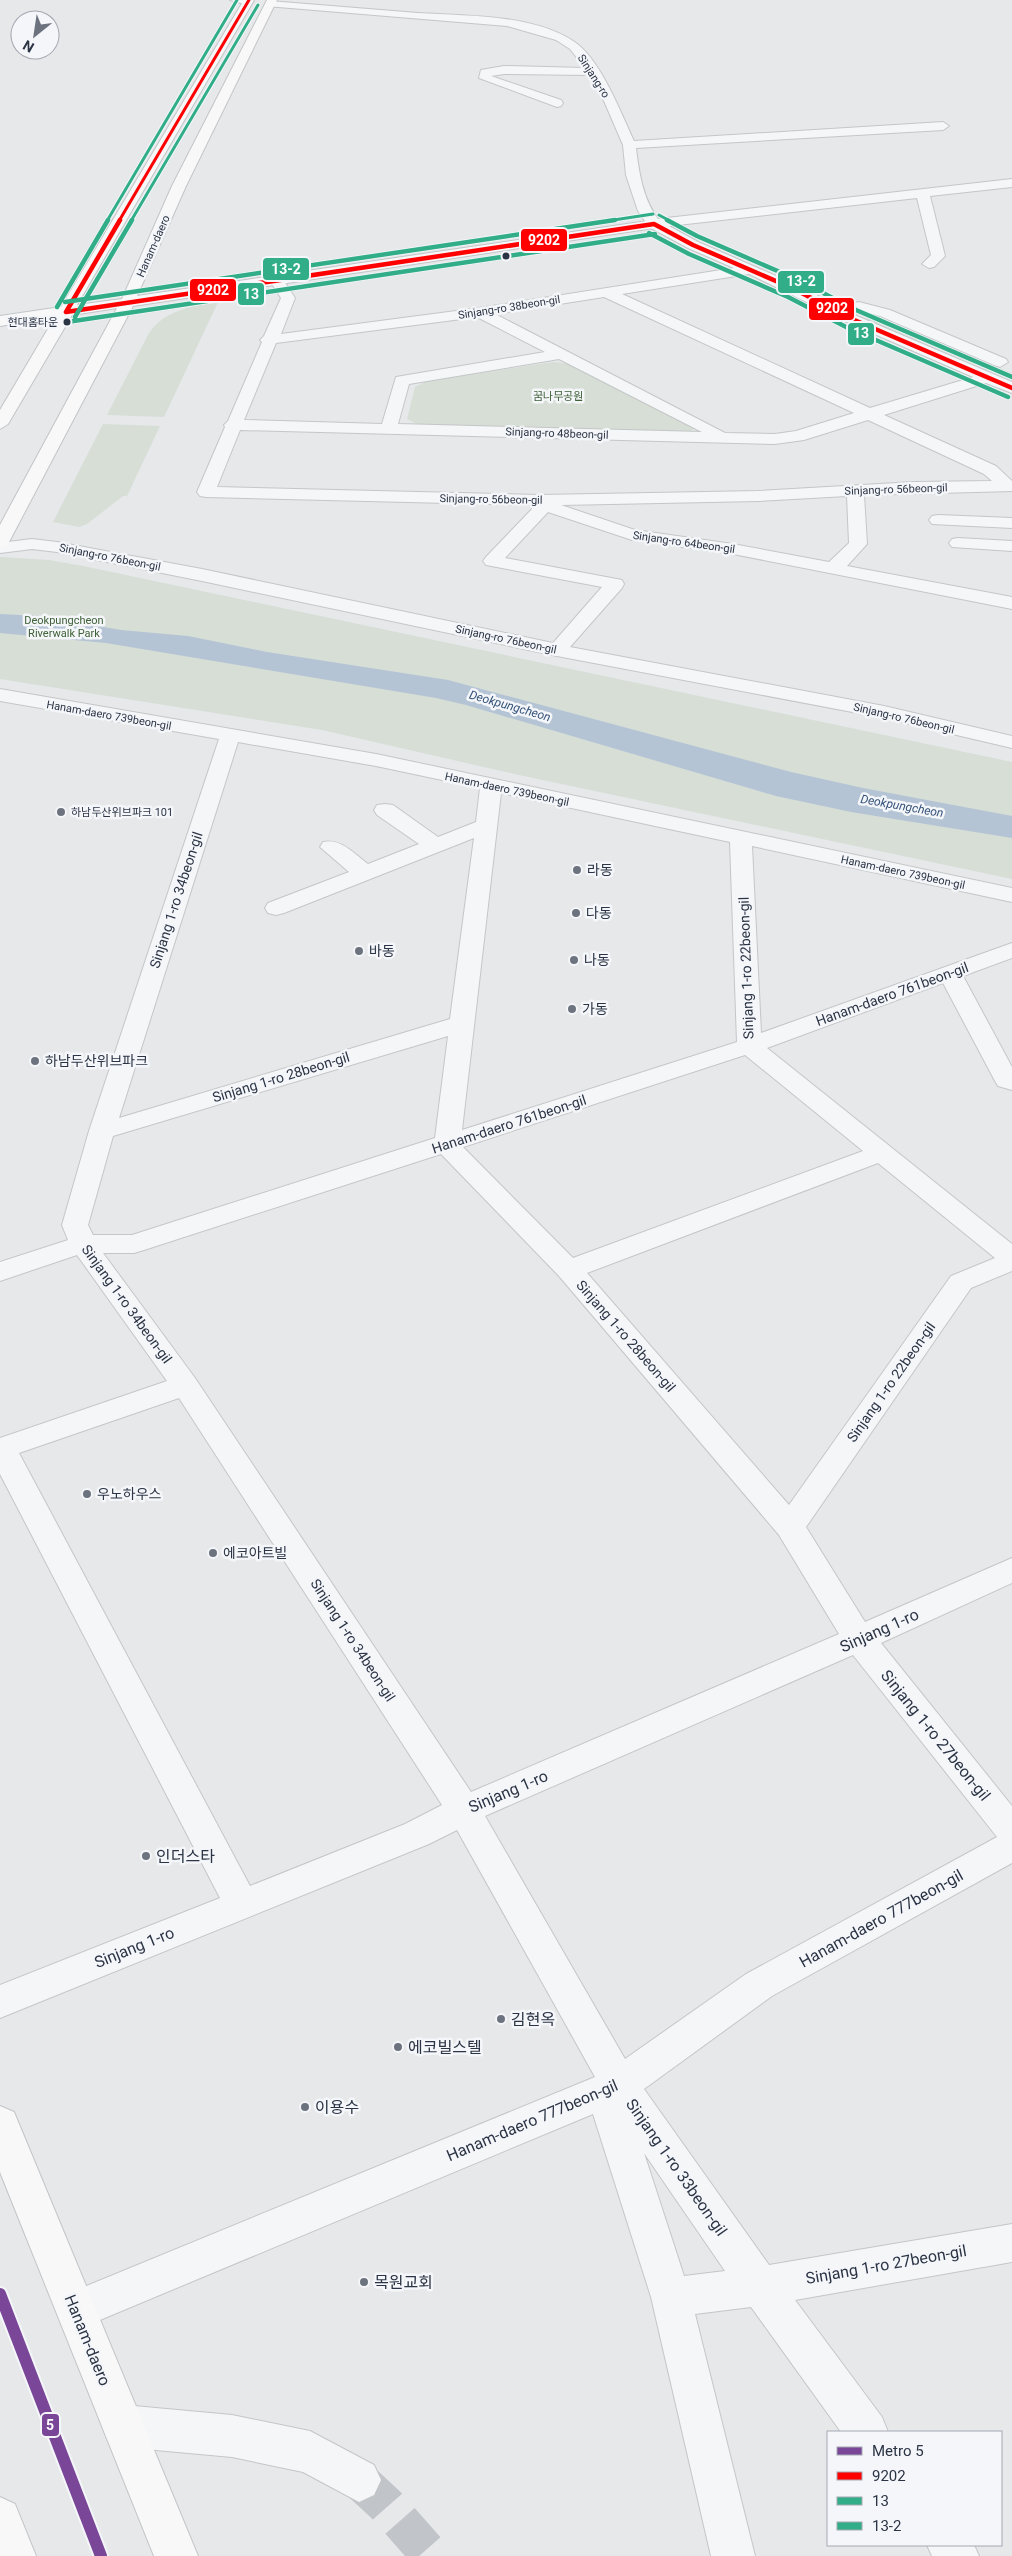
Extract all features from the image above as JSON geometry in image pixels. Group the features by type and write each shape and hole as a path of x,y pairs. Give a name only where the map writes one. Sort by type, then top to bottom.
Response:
{"main road":[{"path":"0,424 244,1"},
{"name":"Hanam-daero","path":"0,542 127,303 179,186 271,2"},
{"path":"0,321 654,224"},
{"name":"Hanam-daero","path":"0,2124 176,2556"},
{"path":"0,2518 14,2556"}],"street":[{"name":"Sinjang-ro","path":"271,2 464,18 538,30 560,38 574,47 593,72 610,101 629,145 633,175 645,211 654,224"},
{"path":"557,103 485,78 485,74 504,70 593,72"},
{"path":"629,145 943,126"},
{"path":"654,224 1012,183"},
{"path":"922,192 938,256 928,264"},
{"path":"654,224 749,270 792,288 852,319 1012,388"},
{"name":"Sinjang-ro 38beon-gil","path":"268,340 479,312 749,270"},
{"name":"Sinjang-ro 56beon-gil","path":"277,281 288,298 232,424 206,492 542,502 1009,486"},
{"path":"792,288 885,313 1012,367"},
{"path":"605,292 868,414"},
{"name":"Sinjang-ro 48beon-gil","path":"479,312 725,438"},
{"path":"389,428 402,380 560,354"},
{"name":"Sinjang-ro 48beon-gil","path":"232,424 775,439 798,436 988,377"},
{"name":"Sinjang-ro 56beon-gil","path":"868,414 990,470 1009,486"},
{"path":"834,568 858,544 855,491"},
{"path":"542,502 540,511 492,561 615,584 557,650"},
{"name":"Sinjang-ro 64beon-gil","path":"542,502 632,535 733,549 1012,603"},
{"path":"938,520 1012,523"},
{"path":"958,543 1012,546"},
{"name":"Sinjang-ro 76beon-gil","path":"0,548 32,544 57,547 202,575 557,650 884,712 1012,742"},
{"name":"Hanam-daero 739beon-gil","path":"0,695 376,760 491,786 1012,895"},
{"name":"Sinjang 1-ro 34beon-gil","path":"230,736 102,1131 75,1225 83,1244 185,1385 464,1810"},
{"path":"447,1145 491,786"},
{"path":"385,810 436,846"},
{"path":"276,908 486,826"},
{"name":"Sinjang 1-ro 22beon-gil","path":"740,838 748,1046 1012,1259 962,1282 790,1527"},
{"path":"331,847 365,874"},
{"name":"Hanam-daero 761beon-gil","path":"0,1272 83,1244 134,1244 447,1145 748,1046 1012,950"},
{"path":"950,973 1007,1081 1012,1083"},
{"name":"Sinjang 1-ro 28beon-gil","path":"102,1131 461,1024"},
{"name":"Sinjang 1-ro 28beon-gil","path":"447,1145 569,1270 790,1527 859,1639"},
{"path":"569,1270 882,1153"},
{"path":"185,1385 1,1449 241,1904"},
{"name":"Sinjang 1-ro","path":"0,2002 417,1834 464,1810 859,1639 1012,1570"},
{"name":"Sinjang 1-ro 27beon-gil","path":"859,1639 1012,1831"},
{"name":"Sinjang 1-ro 33beon-gil","path":"464,1810 612,2088 866,2431"},
{"name":"Hanam-daero 777beon-gil","path":"76,2310 612,2088 759,1985 1012,1846"},
{"path":"612,2088 670,2297 733,2556"},
{"name":"Sinjang 1-ro 27beon-gil","path":"670,2297 760,2286 1012,2242"},
{"path":"123,2426 232,2436 310,2452 359,2480"}],"green space":[{"path":"218,302 164,417 107,415 148,335 154,327 162,320 179,311"},
{"path":"868,314 1012,373 1012,380 863,316"},
{"name":"꿈나무공원","path":"553,362 572,364 698,426 689,433 419,425 407,419 415,387 427,381"},
{"path":"103,424 160,426 127,496 123,496 87,524 79,527 53,522"},
{"name":"Deokpungcheon Riverwalk Park","path":"0,557 49,560 88,567 1012,762 1012,879 519,775 322,730 0,679"}],"water":[{"name":"Deokpungcheon","path":"0,614 39,616 121,630 188,636 267,652 448,680 791,772 863,788 1012,816 1012,838 851,812 776,796 466,705 436,698 106,643 0,633"}],"tunnel":[{"path":"359,2480 386,2505 431,2556"}],"metro line":[{"name":"5","path":"0,2294 101,2556"}],"transit line":[{"name":"13-2","path":"57,307 237,0"},
{"name":"9202","path":"66,312 249,0"},
{"name":"13","path":"75,317 258,5"},
{"name":"13-2","path":"65,302 653,214"},
{"name":"13-2","path":"659,215 697,236 796,279 856,310 1012,377"},
{"name":"9202","path":"654,224 693,245 792,288 852,319 1012,388"},
{"name":"9202","path":"66,312 654,224"},
{"name":"13","path":"649,233 689,254 788,297 848,328 1008,397"},
{"name":"13","path":"67,322 655,234"}],"place":[{"name":"현대홈타운","path":"67,322"},
{"name":"하남두산위브파크 101","path":"61,812"},
{"name":"라동","path":"577,870"},
{"name":"다동","path":"576,913"},
{"name":"바동","path":"359,951"},
{"name":"나동","path":"574,960"},
{"name":"가동","path":"572,1009"},
{"name":"하남두산위브파크","path":"35,1061"},
{"name":"우노하우스","path":"87,1494"},
{"name":"에코아트빌","path":"213,1553"},
{"name":"인더스타","path":"146,1856"},
{"name":"김현옥","path":"501,2019"},
{"name":"에코빌스텔","path":"398,2047"},
{"name":"이용수","path":"305,2107"},
{"name":"목원교회","path":"364,2282"}]}
